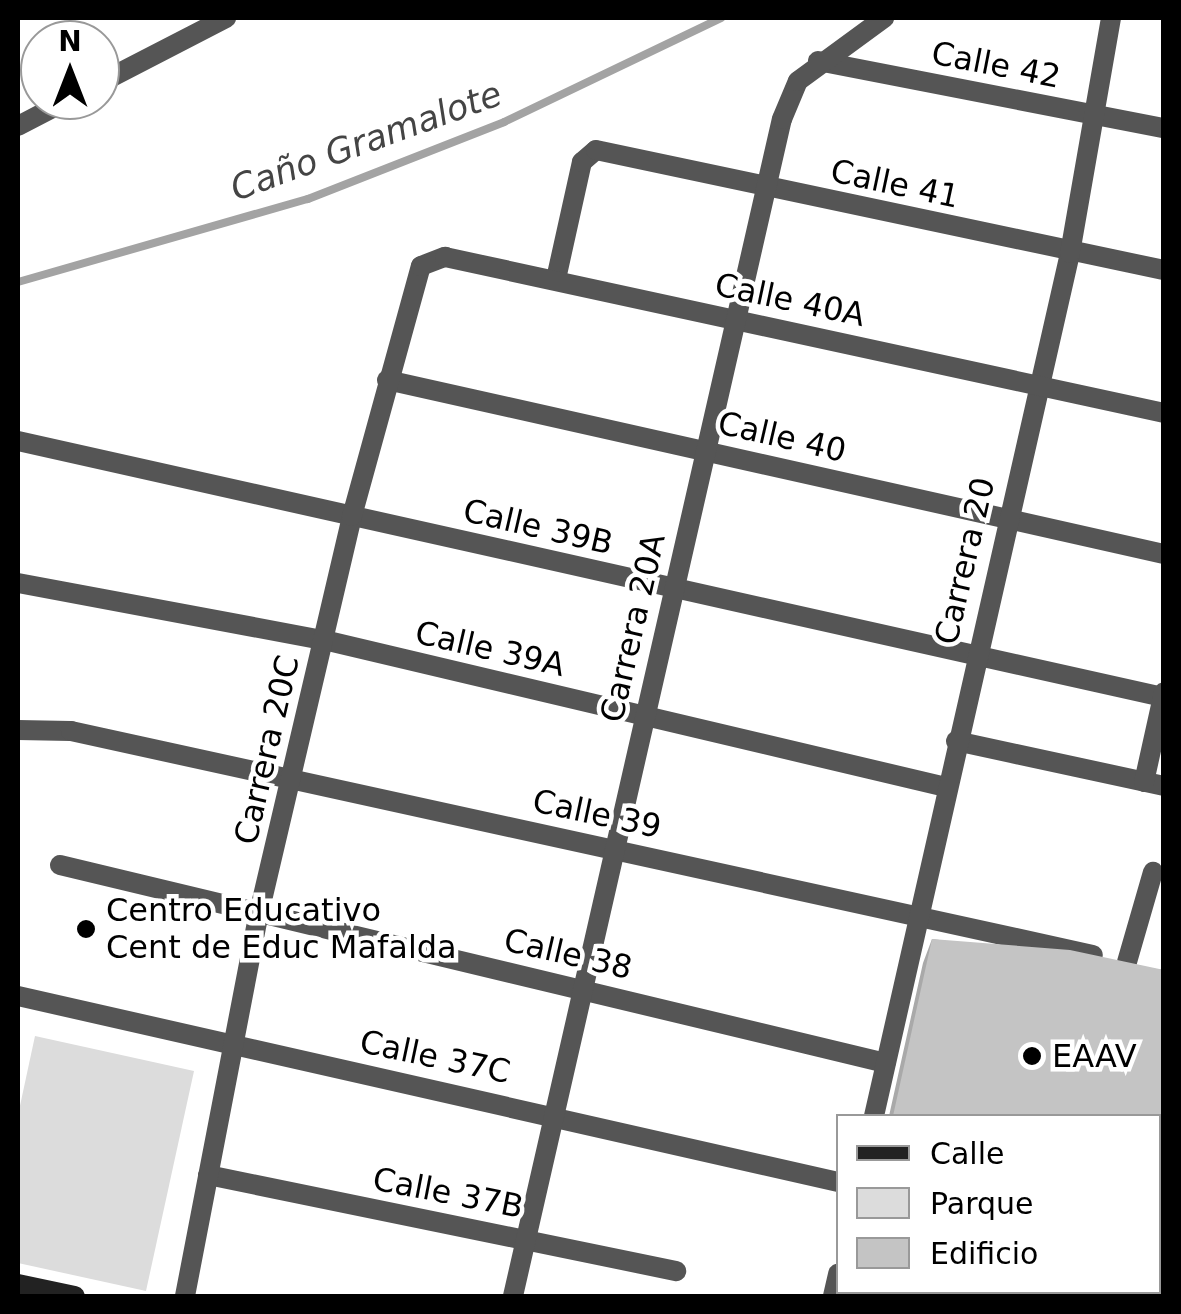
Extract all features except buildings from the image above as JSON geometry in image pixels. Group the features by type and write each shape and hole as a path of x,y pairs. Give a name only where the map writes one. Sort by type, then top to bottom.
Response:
{"street":[{"path":"120,73 226,18"},
{"name":"Carrera 20A","path":"513,1296 764,186 798,81 818,62 884,18"},
{"name":"Carrera 20","path":"874,1114 1005,518 1070,253 1112,18"},
{"name":"Calle 42","path":"818,62 1164,128"},
{"name":"Calle 41","path":"556,279 582,162 596,150 616,150 764,186 1164,270"},
{"name":"Calle 40A","path":"414,281 430,259 444,257 1164,412"},
{"name":"Carrera 20C","path":"185,1296 259,913 352,516 414,281"},
{"name":"Calle 40","path":"387,380 1164,554"},
{"name":"Calle 39B","path":"18,441 1163,695"},
{"name":"Calle 39A","path":"18,583 324,640 946,787"},
{"path":"956,741 1154,784 1163,695"},
{"name":"Calle 39","path":"18,730 71,731 290,782 614,847 1136,964 1153,872"},
{"name":"Calle 38","path":"60,865 886,1063"},
{"name":"Calle 37C","path":"18,996 554,1113 836,1182"},
{"name":"Calle 37B","path":"208,1175 676,1271"},
{"path":"18,1284 74,1296"}],"green space":[{"path":"35,1036 194,1071 146,1291 18,1263 18,1115"}],"waterway":[{"name":"Caño Gramalote","path":"18,282 308,199 504,122 721,18"}],"place":[{"name":"Centro Educativo Cent de Educ Mafalda","path":"86,929"},
{"name":"EAAV","path":"1032,1056"}]}
